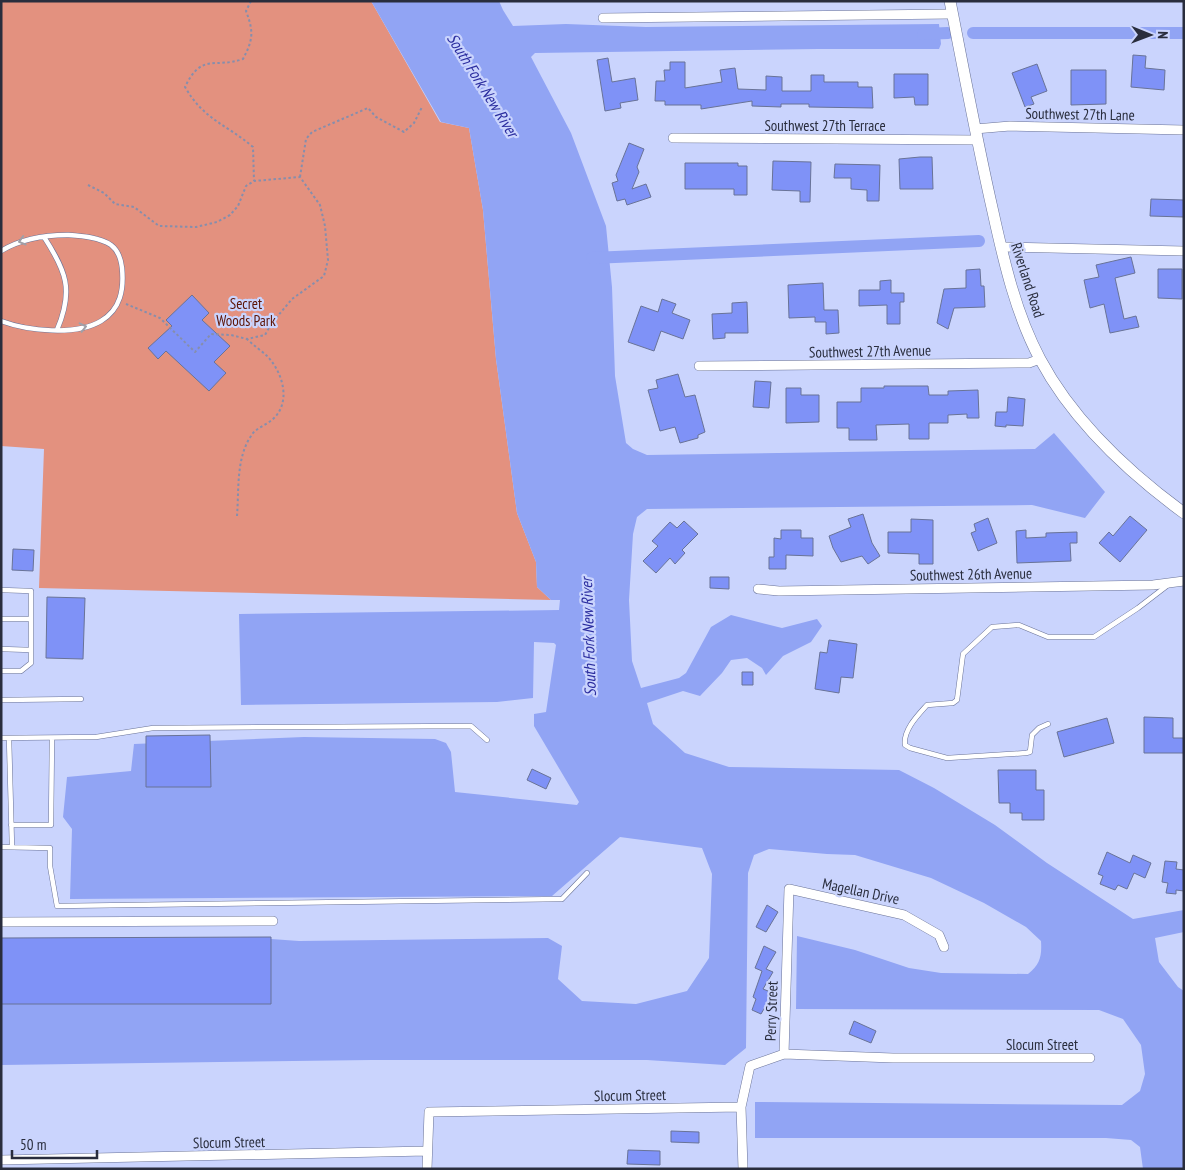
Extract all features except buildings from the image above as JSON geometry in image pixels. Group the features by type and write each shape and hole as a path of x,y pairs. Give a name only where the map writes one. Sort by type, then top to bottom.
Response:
{"street":[{"name":"Riverland Road","path":"950,1 976,134 1001,247 1016,300 1040,359 1076,412 1105,444 1155,492 1184,513"},
{"path":"603,18 952,14"},
{"name":"Southwest 27th Lane","path":"976,134 1010,126 1184,130"},
{"name":"Southwest 27th Terrace","path":"673,138 976,134"},
{"path":"1001,247 1184,251"},
{"name":"Southwest 27th Avenue","path":"699,366 1029,363 1040,359"},
{"name":"Southwest 26th Avenue","path":"758,589 779,591 1153,585 1184,581"},
{"name":"Magellan Drive","path":"789,889 904,915 939,934 944,947"},
{"name":"Perry Street","path":"743,1169 741,1106 750,1066 784,1054 789,889"},
{"path":"1,922 272,921"},
{"name":"Slocum Street","path":"784,1054 893,1058 1090,1058"},
{"name":"Slocum Street","path":"1,1160 428,1151 429,1112 741,1106"},
{"path":"426,1169 428,1151"}],"lane":[{"path":"1,250 17,242 61,235 83,236 103,240 118,252 123,280 122,296 110,314 90,326 57,330 18,327 1,321"},
{"path":"44,237 60,264 67,288 66,303 57,330"},
{"path":"1048,724 1039,728 1032,735 1030,752 1026,753 947,758 910,748 905,742 905,737 916,717 927,705 953,703 957,700 963,654 992,627 1019,625 1048,636 1094,637 1138,608 1171,582"},
{"path":"1,590 31,591 31,663 21,671 1,670"},
{"path":"1,619 31,620"},
{"path":"1,649 31,650"},
{"path":"1,700 81,699"},
{"path":"1,738 96,737 153,728 471,726 487,740"},
{"path":"8,738 12,847"},
{"path":"11,825 50,825 52,738"},
{"path":"1,847 50,848 50,866 57,906 562,899 587,873"}],"path":[{"path":"251,1 246,11 251,24 252,42 243,59 234,62 202,65 192,74 185,87 194,102 204,112 253,147 254,181"},
{"path":"247,340 265,335 271,324 292,299 324,276 328,260 325,226 320,205 300,178 306,139 312,132 368,108 376,117 404,132 414,123 422,107"},
{"path":"88,185 104,193 115,204 134,207 159,226 196,227 217,222 230,215 238,206 246,186 254,181 300,178"},
{"path":"119,301 160,318 194,352 211,334 231,335 247,340 269,358 278,373 283,385 283,404 275,417 251,435 246,446 240,464 237,516"}],"green space":[{"name":"Secret Woods Park","path":"1,1 371,1 440,122 469,128 483,210 496,359 517,513 536,562 537,587 551,600 39,588 44,449 1,446"}],"water":[{"name":"South Fork New River","path":"371,1 499,1 513,26 566,24 646,27 939,24 941,44 939,49 535,53 531,57 571,133 606,226 612,287 615,376 626,443 633,449 647,455 1035,449 1054,433 1105,492 1085,518 1032,505 647,509 637,517 633,534 629,600 632,661 641,688 679,678 686,673 711,627 731,615 782,628 817,619 822,626 811,642 783,656 766,675 762,668 747,658 731,660 722,673 700,696 683,691 647,703 653,724 685,753 729,767 899,770 934,788 995,825 1047,863 1133,919 1184,910 1184,932 1155,938 1159,962 1178,987 1184,991 1184,1169 1143,1169 1140,1147 1131,1140 1106,1138 755,1138 755,1102 1122,1105 1140,1091 1145,1074 1141,1045 1123,1019 1099,1010 796,1009 797,936 855,950 909,968 941,973 1028,974 1039,960 1041,941 1026,927 984,903 931,878 855,855 769,849 754,855 748,873 746,1048 725,1065 647,1060 371,1060 1,1065 1,941 271,939 299,941 548,938 562,946 558,979 582,1001 636,1004 687,991 709,958 712,874 702,848 620,837 552,896 70,899 72,829 63,817 67,777 131,771 134,744 304,737 435,739 446,743 451,752 455,792 577,805 579,802 534,726 534,714 546,712 556,645 554,643 534,642 533,698 497,702 241,705 239,614 559,610 560,600 551,600 537,587 536,562 517,513 496,359 483,210 469,128 441,122"}],"waterway":[{"path":"923,34 948,33"},
{"path":"973,33 1184,33"},
{"path":"592,258 979,241"}]}
